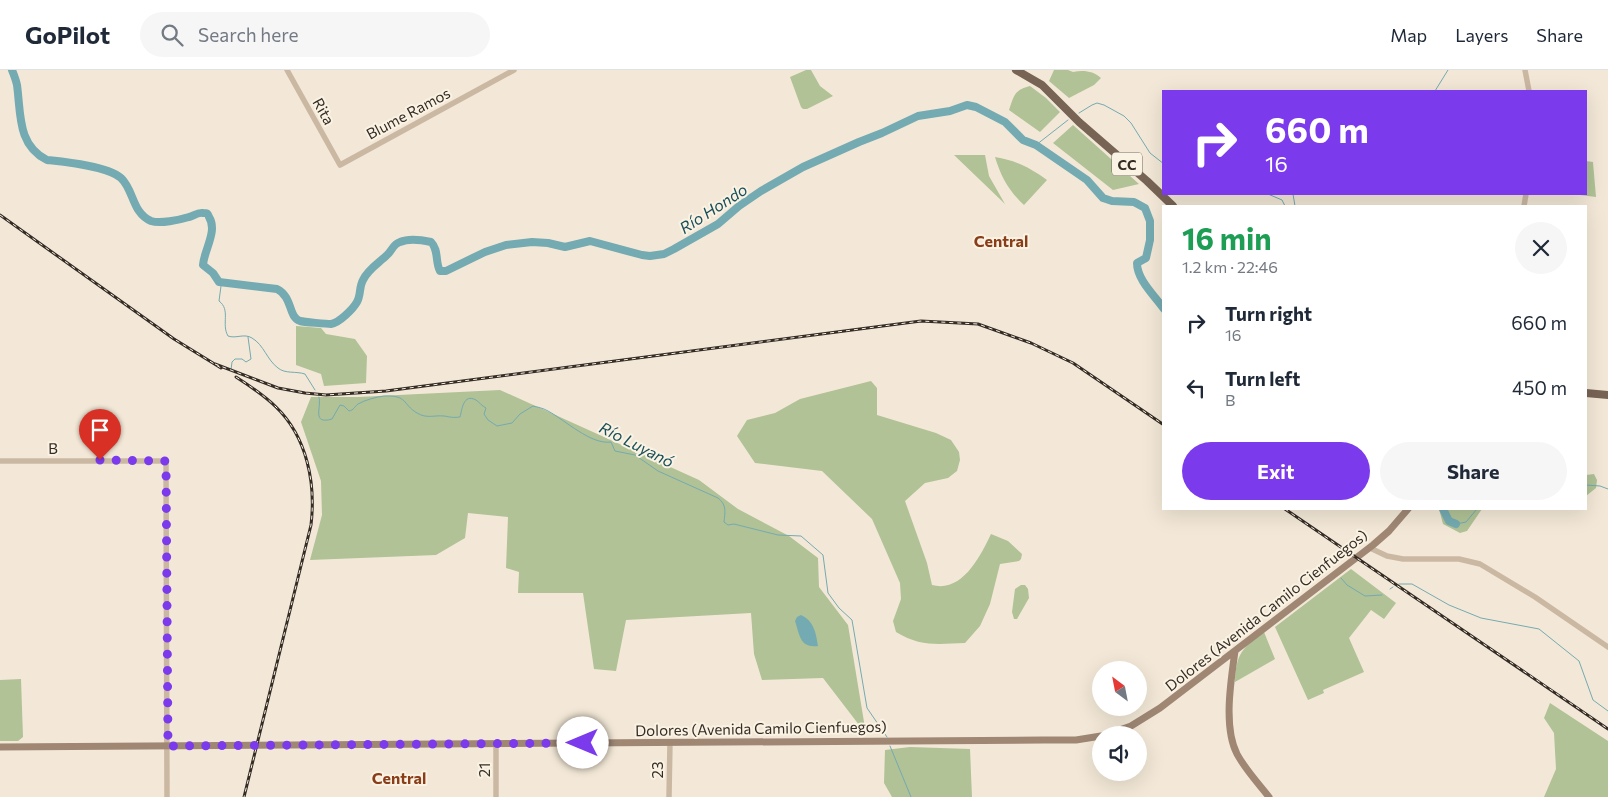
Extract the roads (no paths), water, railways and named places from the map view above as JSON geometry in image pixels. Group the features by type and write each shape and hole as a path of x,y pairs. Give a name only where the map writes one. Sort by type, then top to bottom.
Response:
{"main road":[{"name":"CC","path":"1016,70 1042,85 1079,122 1148,181 1172,205"},
{"path":"1587,392 1608,395"},
{"name":"Dolores (Avenida Camilo Cienfuegos)","path":"1131,726 1145,718 1235,651 1370,548 1389,531 1407,510"},
{"path":"1235,651 1229,717 1230,730 1241,761 1269,797"},
{"name":"Dolores (Avenida Camilo Cienfuegos)","path":"0,747 1076,740 1092,737"}],"street":[{"name":"Rita","path":"287,70 340,165"},
{"name":"Blume Ramos","path":"340,165 514,70"},
{"path":"1525,70 1529,90"},
{"name":"B","path":"0,461 166,461 168,746"},
{"path":"1370,548 1387,556 1403,559 1459,559 1480,564 1535,597 1608,646"},
{"name":"23","path":"670,742 670,797"},
{"name":"21","path":"496,744 496,797"},
{"path":"167,797 168,746"}],"water":[{"path":"801,615 812,624 818,646 808,645 802,640 795,621"}],"waterway":[{"name":"Río Hondo","path":"12,70 17,85 22,127 25,137 37,154 47,160 85,165 115,174 125,183 140,213 151,221 170,221 199,213 207,214 212,228 203,265 213,273 219,282 277,289 286,297 296,319 300,321 331,324 342,318 357,302 365,276 396,244 407,240 431,242 435,249 440,271 446,271 485,252 506,245 532,242 565,247 590,241 642,255 664,254 718,224 761,191 803,167 918,116 950,111 967,105 976,107 1005,122 1023,140 1036,145 1087,180 1103,198 1112,201 1134,202 1145,208 1150,221 1150,240 1146,258 1137,263 1138,269 1143,282 1162,307"},
{"path":"1436,90 1448,70"},
{"path":"1079,113 1097,103 1124,116 1131,123 1150,153 1162,162"},
{"path":"1036,145 1068,120"},
{"path":"1270,195 1282,200 1284,205"},
{"path":"1293,195 1295,205"},
{"name":"Río Luyanó","path":"219,282 221,286 219,301 223,305 225,327 228,336 252,338 278,368 284,371 305,374 315,390"},
{"path":"231,370 232,362 235,359 242,359 246,362 251,359 248,337"},
{"name":"Río Luyanó","path":"319,397 319,417 322,420 332,419 340,405 349,411 364,401 384,396 401,399 412,410 421,415 453,417 460,417 464,403 472,398 486,408 484,414 488,420 497,426 512,423 520,414 533,406 540,408 595,440 611,442 615,451 635,455 658,471 718,498 724,506 724,522 728,525 734,524 778,535 801,536 823,555 828,593 839,608 852,620 867,708 887,737"},
{"name":"Río Hondo","path":"1587,485 1608,489"},
{"name":"Río Hondo","path":"1444,510 1449,521 1456,524"},
{"name":"Río Hondo","path":"1456,524 1466,522 1476,510"},
{"path":"1341,578 1347,585 1365,596 1382,595"},
{"path":"1399,584 1412,584 1449,605 1481,618 1539,629 1579,661 1593,700 1608,711"},
{"path":"890,746 911,797"}],"railway":[{"path":"0,215 174,339 221,368"},
{"path":"215,364 278,388 326,395 386,391 921,321 978,324 1031,343 1073,363 1162,424"},
{"path":"236,377 267,399 287,419 302,446 307,462 312,493 311,525 244,797"},
{"path":"1286,510 1608,729"}],"district":[{"name":"Central","path":"1001,240"},
{"name":"Central","path":"399,777"}]}
